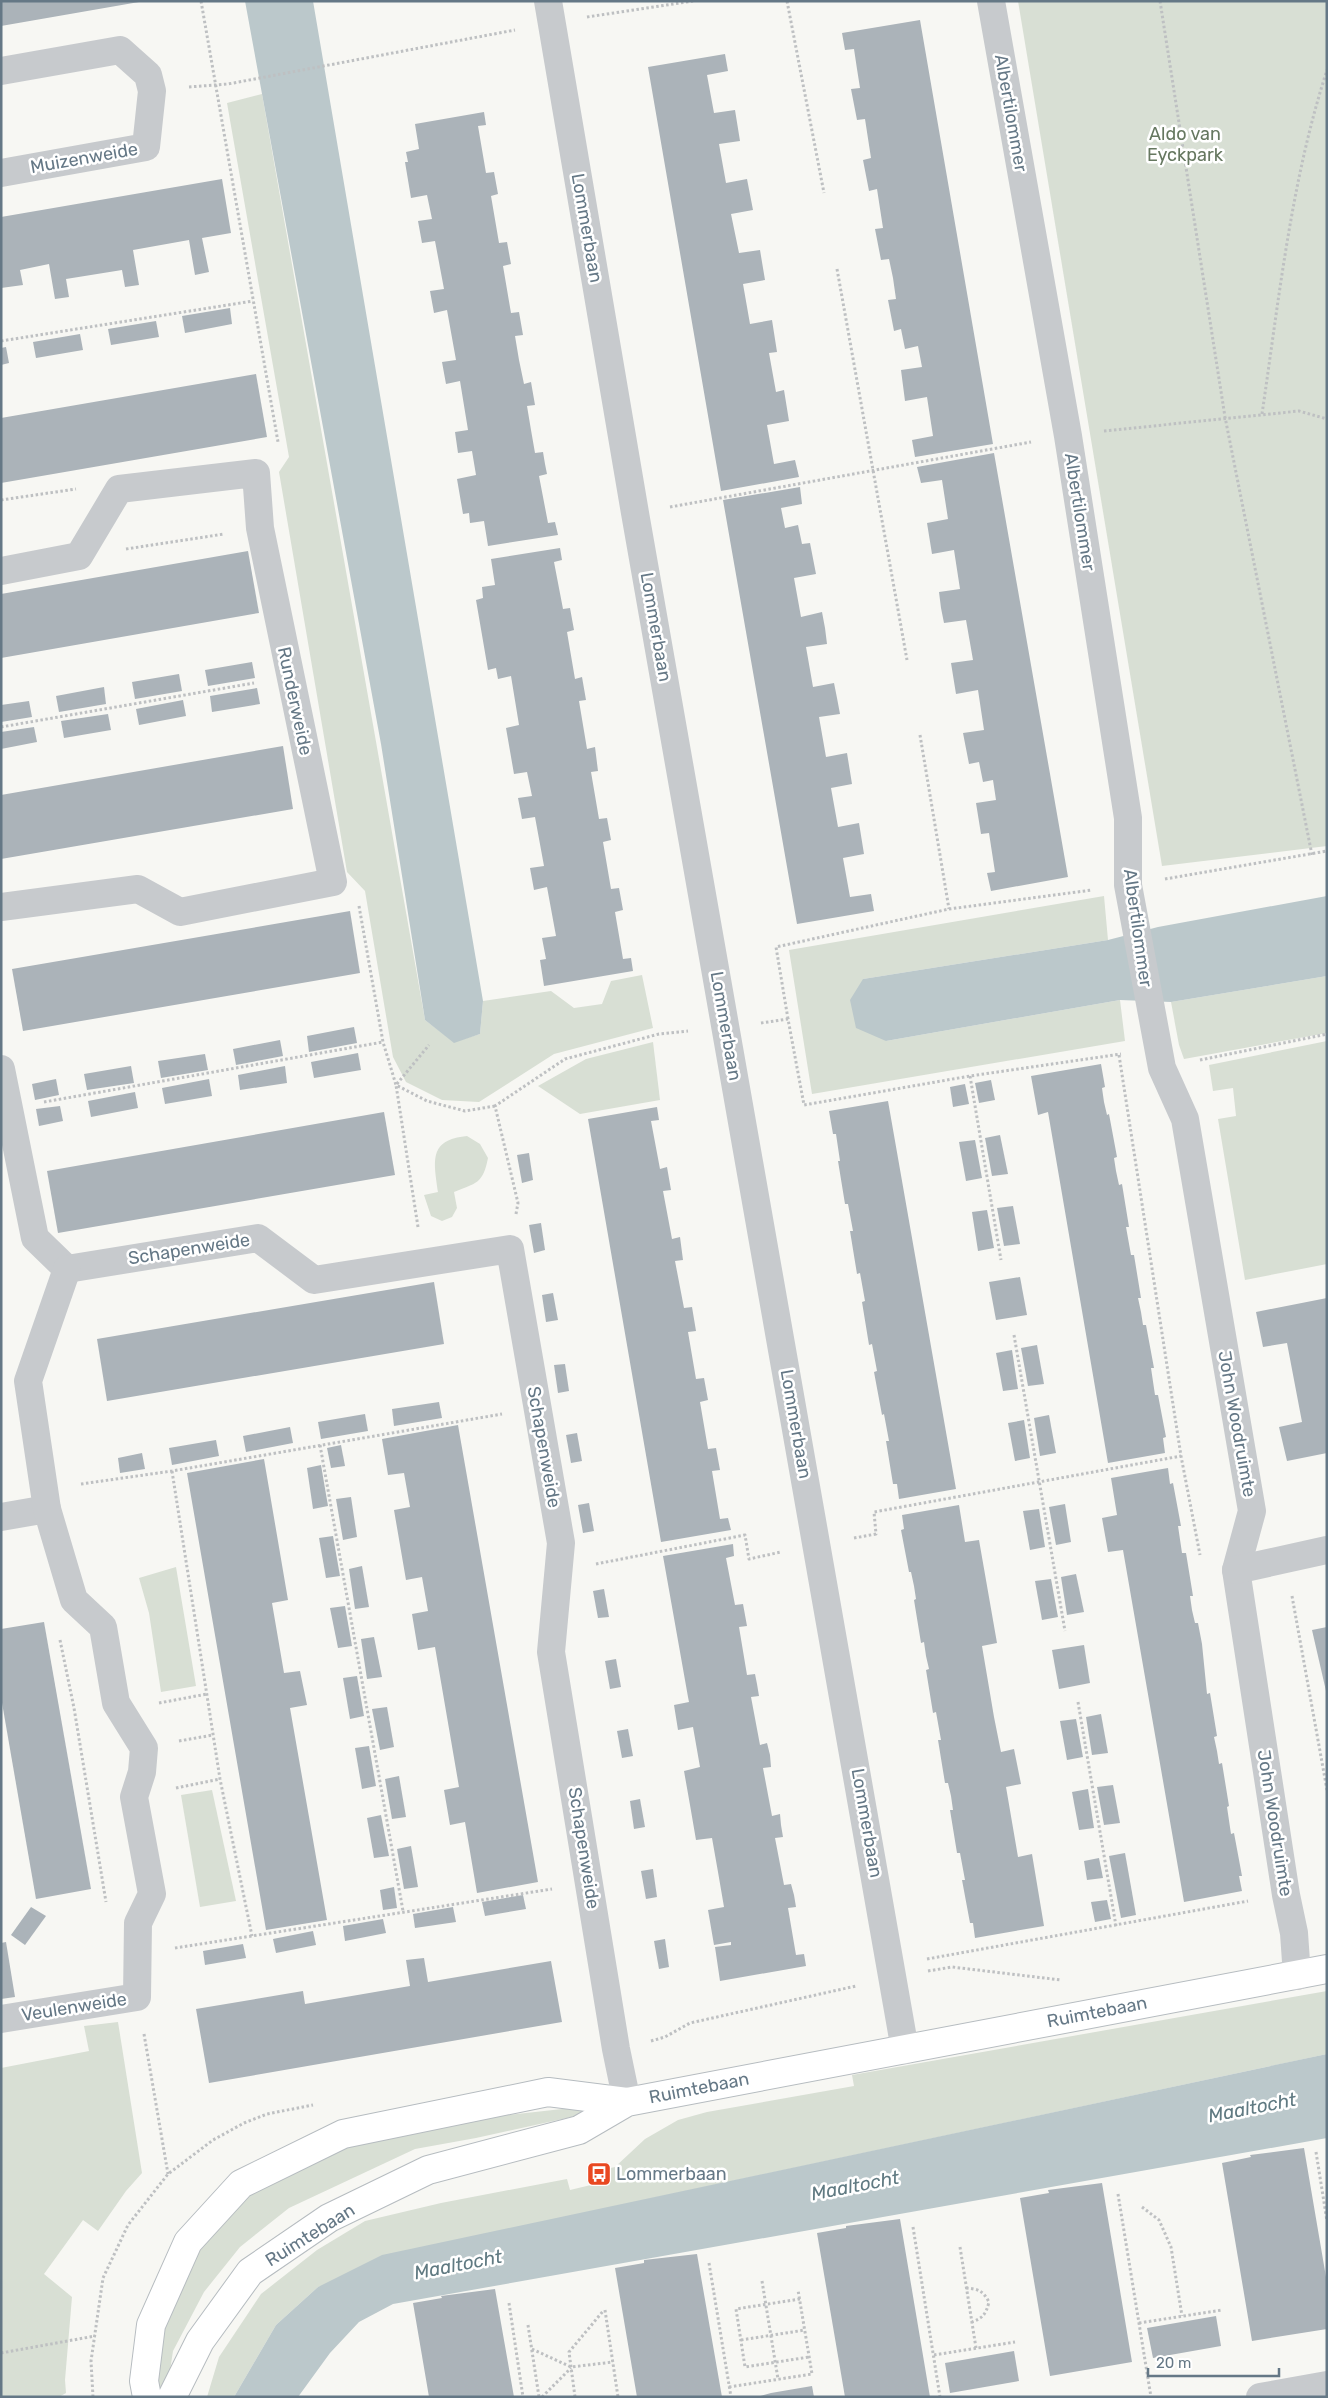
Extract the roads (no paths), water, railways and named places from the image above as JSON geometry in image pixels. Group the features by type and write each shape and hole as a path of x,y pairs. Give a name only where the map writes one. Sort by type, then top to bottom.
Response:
{"street":[{"name":"Albertilommer","path":"991,1 1068,436 1128,818 1128,885 1158,1047"},
{"name":"Lommerbaan","path":"550,12 635,513 893,1971 905,2050"},
{"name":"Muizenweide","path":"1,71 120,50 148,75 152,91 146,147 1,173"},
{"name":"Runderweide","path":"1,571 78,556 119,489 256,473 260,528 334,882 180,912 138,889 1,906"},
{"name":"John Woodruimte","path":"1158,1047 1185,1119 1252,1511 1236,1570 1286,1895 1294,1932 1296,1976"},
{"path":"1,1069 35,1238 67,1269 28,1381 46,1499 1,1516"},
{"name":"Schapenweide","path":"67,1269 258,1238 314,1280 510,1249 561,1543 551,1652 616,2049 627,2102"},
{"name":"Veulenweide","path":"1,2019 138,1997 138,1923 152,1894 134,1797 142,1772 144,1748 116,1702 103,1627 74,1600 46,1499"},
{"path":"1236,1570 1327,1550"},
{"name":"Ruimtebaan","path":"172,2397 200,2341 250,2272 329,2218 428,2170 578,2130 627,2102 905,2050 1186,1994 1327,1969"},
{"path":"147,2397 144,2381 151,2325 188,2242 241,2184 343,2134 548,2092 627,2102"},
{"path":"1260,2397 1327,2385"}],"water":[{"path":"245,1 313,1 483,1001 480,1034 454,1043 425,1020 381,744"},
{"path":"1327,896 1327,976 1171,1002 1120,1000 886,1041 856,1028 850,1000 863,979 1108,940 1158,927"},
{"name":"Maaltocht","path":"1327,2054 1327,2138 393,2304 359,2322 330,2353 298,2397 234,2397 276,2325 318,2287 382,2255"}],"place":[{"name":"Lommerbaan","path":"599,2174"}],"park label":[{"name":"Aldo van Eyckpark","path":"1185,144"}]}
